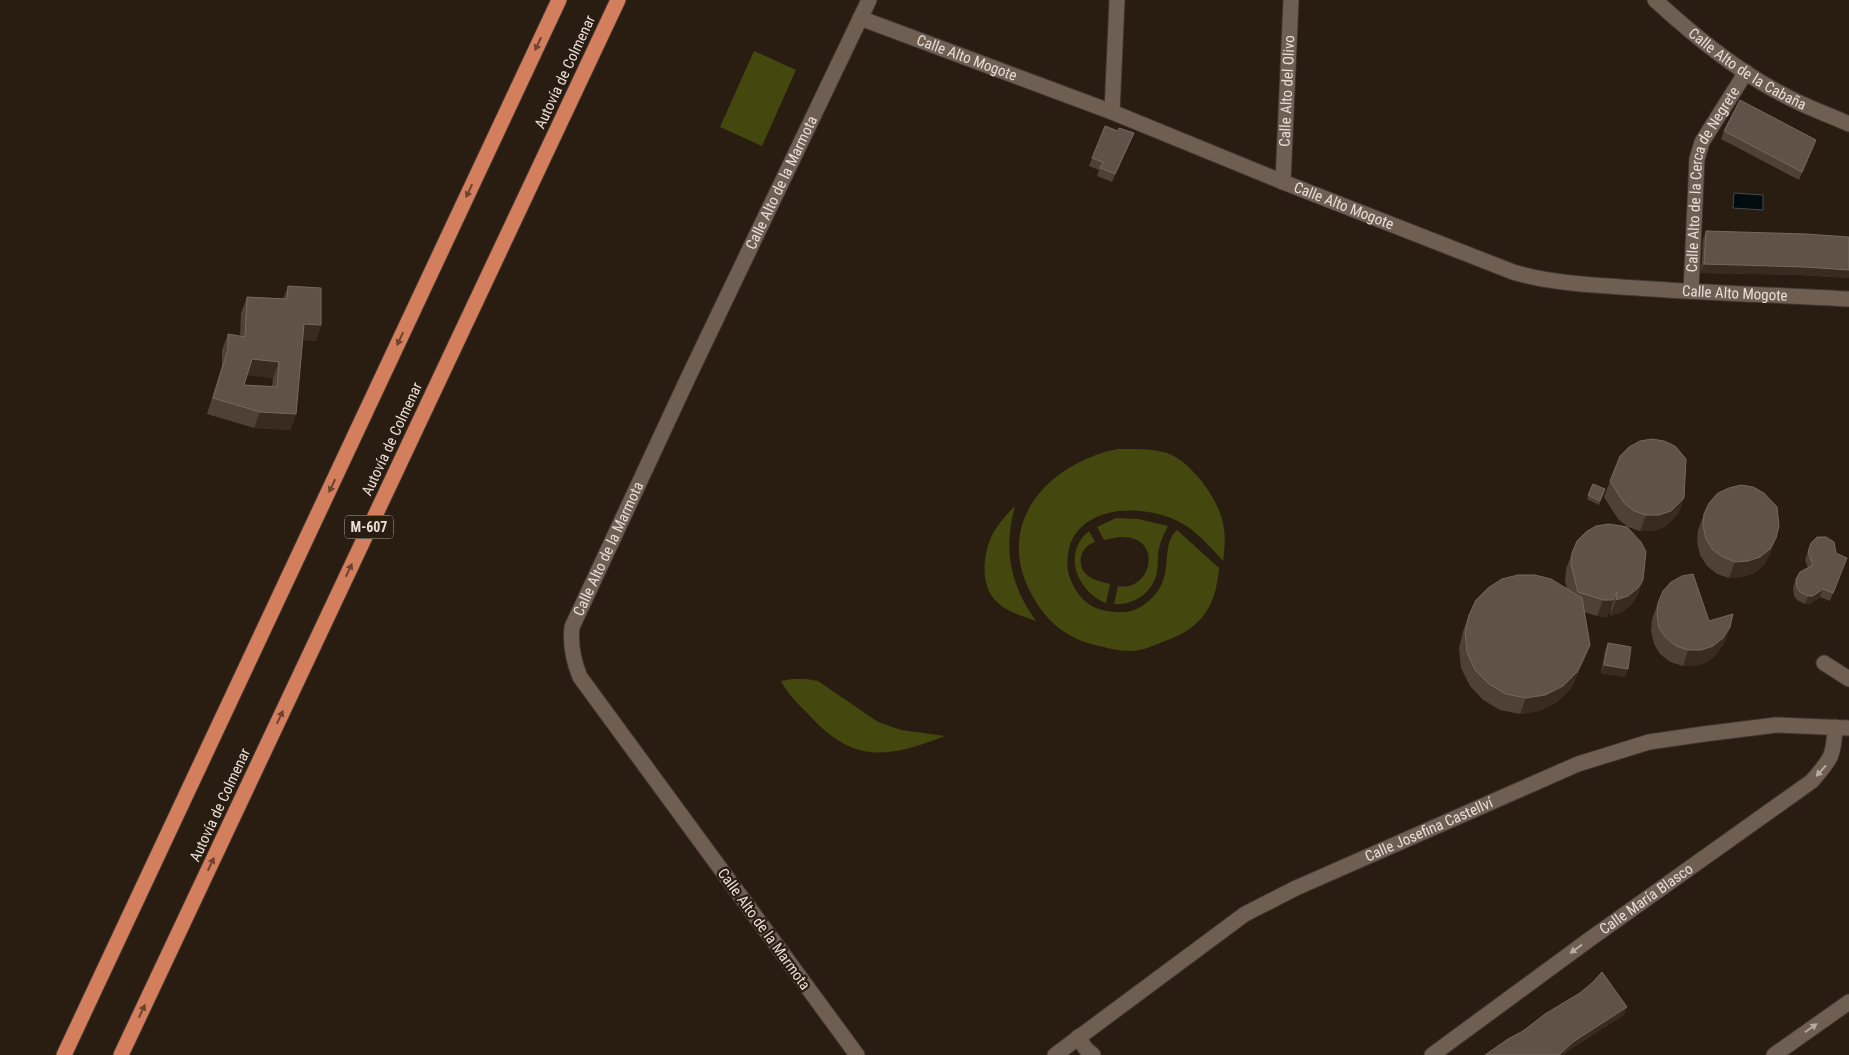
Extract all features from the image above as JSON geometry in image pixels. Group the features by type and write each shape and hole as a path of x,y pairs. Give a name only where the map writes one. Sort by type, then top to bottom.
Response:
{"highway":[{"path":"64,1055 559,0"},
{"name":"Autovía de Colmenar","path":"121,1055 618,0"}],"street":[{"name":"Calle Alto de la Marmota","path":"858,1055 580,676 572,654 570,641 572,628 691,372 869,0"},
{"path":"1112,112 1117,0"},
{"name":"Calle Alto del Olivo","path":"1283,182 1291,0"},
{"name":"Calle Alto de la Cabaña","path":"1655,0 1684,26 1746,72 1782,94 1849,124"},
{"name":"Calle Alto Mogote","path":"860,18 1112,112 1283,182 1513,272 1560,282 1849,299"},
{"name":"Calle Alto de la Cerca de Negrete","path":"1691,291 1697,158 1702,142 1746,72"},
{"path":"1824,663 1849,679"},
{"name":"Calle Josefina Castellví","path":"1054,1055 1245,914 1296,888 1578,764 1649,742 1704,734 1776,725 1842,728"},
{"name":"Calle María Blasco","path":"1432,1055 1590,939 1812,781 1830,761 1842,728"},
{"path":"1774,1055 1849,1002"},
{"path":"1078,1037 1086,1049 1093,1055"}],"green space":[{"path":"754,51 796,70 762,146 720,127"},
{"path":"1117,449 1161,451 1176,457 1184,463 1201,480 1214,500 1222,519 1225,535 1223,561 1188,527 1173,519 1155,513 1118,511 1100,516 1085,524 1074,537 1067,558 1070,579 1082,598 1093,607 1102,610 1127,612 1137,609 1154,597 1161,587 1171,537 1177,530 1219,568 1214,594 1205,614 1198,622 1178,636 1135,651 1119,650 1079,640 1055,625 1036,602 1023,575 1019,550 1022,526 1032,504 1047,485 1067,469 1090,457"},
{"path":"1015,506 1010,537 1011,566 1020,594 1036,621 1015,613 997,602 987,587 985,578 985,559 993,533"},
{"path":"1116,518 1138,519 1168,526 1159,548 1157,572 1152,585 1138,598 1120,604 1114,604 1118,586 1129,586 1145,574 1148,555 1144,546 1136,540 1123,537 1104,540 1097,527"},
{"path":"1089,531 1095,542 1083,551 1081,566 1089,577 1110,584 1106,603 1084,587 1076,570 1076,552 1079,543"},
{"path":"792,679 818,681 878,722 901,730 945,736 906,749 889,752 857,749 826,732 798,704 781,681"}],"shaded area":[{"path":"1734,193 1763,195 1763,210 1733,208"}],"building":[{"path":"1740,100 1816,140 1802,172 1724,131"},
{"path":"1105,126 1118,131 1119,128 1134,133 1115,174 1100,168 1103,162 1092,158"},
{"path":"1706,231 1849,237 1849,270 1704,264"},
{"path":"288,286 321,288 321,325 304,324 296,414 260,412 213,398 228,349 228,334 245,337 247,297 287,299","holes":["252,359 279,362 277,387 244,385"]},
{"path":"1652,439 1664,441 1675,446 1686,459 1684,498 1671,511 1659,515 1646,515 1634,511 1624,503 1610,481 1620,456 1629,447 1640,441"},
{"path":"1593,484 1605,489 1600,501 1588,495"},
{"path":"1741,485 1753,487 1764,493 1777,507 1779,526 1776,538 1770,549 1760,557 1748,561 1735,562 1713,550 1706,539 1703,526 1704,514 1709,503 1718,493"},
{"path":"1609,524 1627,527 1641,542 1646,552 1643,580 1638,588 1628,596 1616,600 1617,592 1613,600 1603,600 1578,592 1571,565 1572,553 1577,541 1596,526"},
{"path":"1817,537 1826,537 1834,542 1836,553 1847,558 1833,593 1823,589 1813,596 1808,596 1797,588 1796,579 1800,572 1813,565 1808,552 1811,543"},
{"path":"1693,574 1709,621 1733,614 1730,627 1723,638 1713,646 1701,650 1688,650 1676,646 1666,638 1659,628 1657,615 1658,603 1663,591 1671,582 1682,576"},
{"path":"1518,575 1535,575 1551,579 1582,598 1590,645 1577,672 1563,686 1545,695 1526,698 1506,694 1489,684 1475,670 1467,652 1465,632 1469,615 1476,600 1488,588 1502,579"},
{"path":"1608,643 1631,647 1628,669 1604,665"},
{"path":"1602,972 1627,1007 1573,1042 1559,1055 1485,1055 1523,1031 1545,1014 1580,993"}]}
